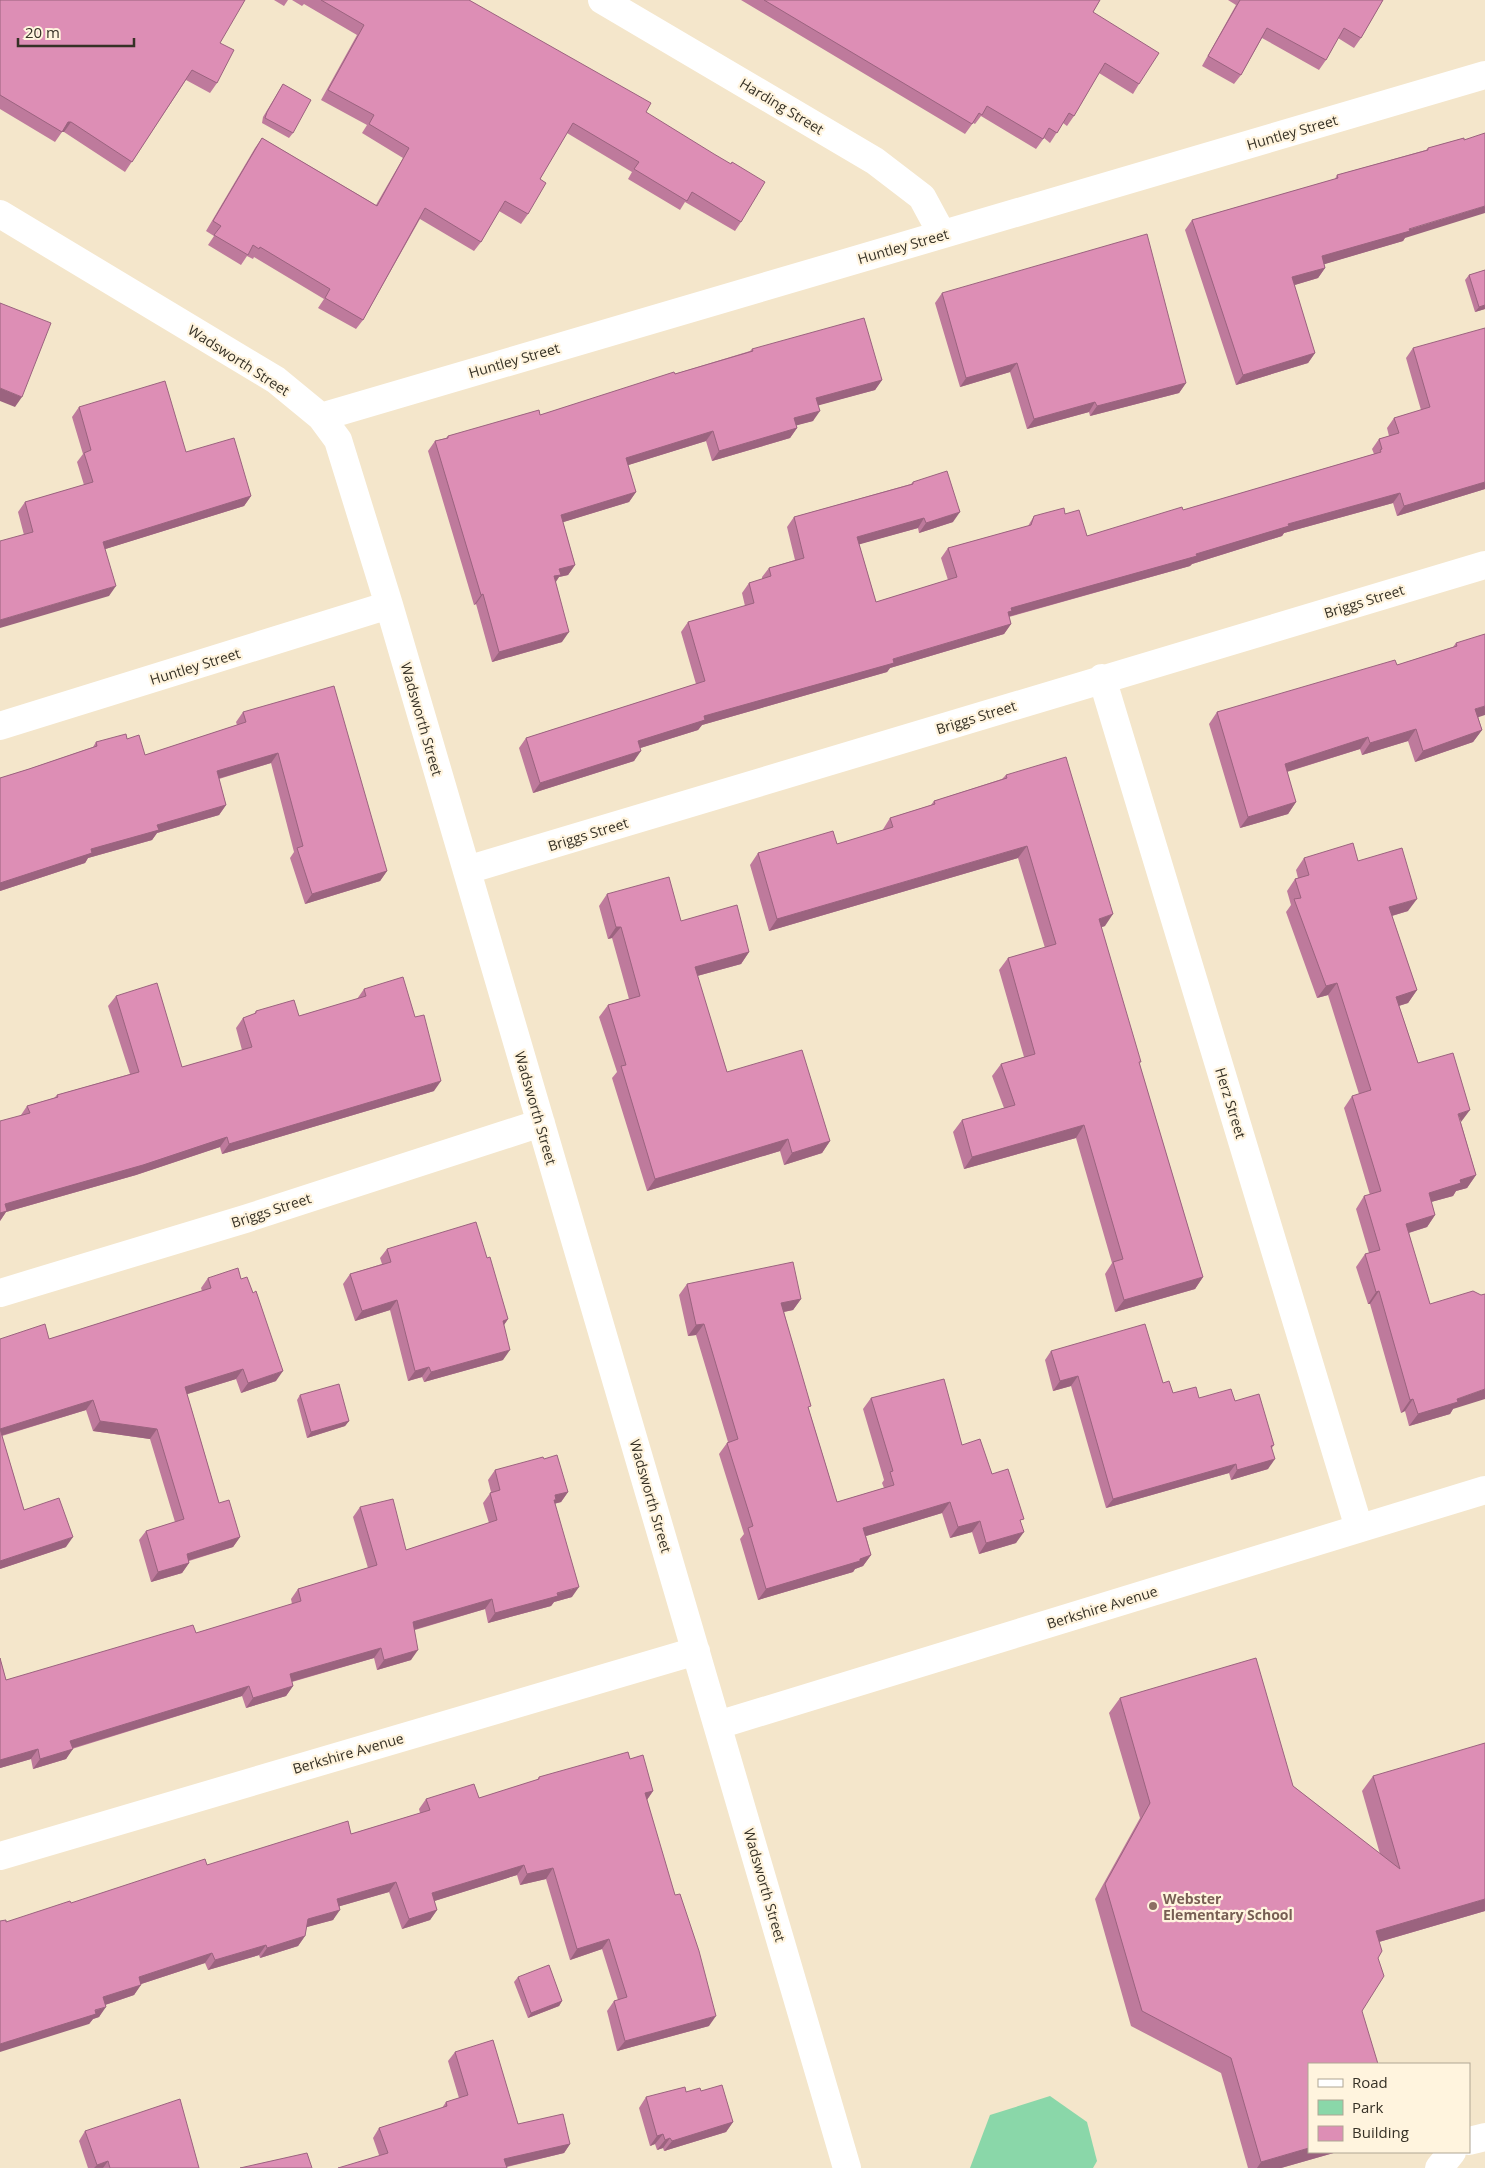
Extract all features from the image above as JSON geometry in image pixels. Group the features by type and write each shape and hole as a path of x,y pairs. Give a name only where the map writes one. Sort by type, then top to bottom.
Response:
{"street":[{"name":"Harding Street","path":"602,0 875,161 922,197 942,234"},
{"name":"Huntley Street","path":"321,417 1485,75"},
{"name":"Wadsworth Street","path":"0,214 276,380 321,417 338,440 389,605 848,2168"},
{"name":"Briggs Street","path":"467,870 1102,678 1485,565"},
{"name":"Huntley Street","path":"0,726 389,605"},
{"name":"Herz Street","path":"1102,678 1359,1528"},
{"name":"Briggs Street","path":"0,1293 246,1219 540,1123"},
{"name":"Berkshire Avenue","path":"718,1725 1485,1490"},
{"name":"Berkshire Avenue","path":"0,1856 696,1651"},
{"path":"1470,2141 1485,2137"},
{"path":"1439,2168 1451,2153"}],"green space":[{"path":"1050,2096 1087,2122 1097,2161 1093,2168 970,2168 990,2115"}],"building":[{"path":"0,0 245,0 220,43 234,50 217,83 192,70 132,162 71,122 68,122 62,132 0,95"},
{"path":"321,0 469,0 651,103 646,112 731,164 732,162 765,182 741,222 692,192 687,201 634,169 639,162 573,123 540,179 546,183 528,214 505,201 481,242 425,208 363,320 325,298 330,289 260,247 259,249 253,245 248,255 214,235 221,226 213,221 262,138 377,206 409,148 369,124 374,115 328,90 364,25"},
{"path":"764,0 1100,0 1093,12 1159,53 1139,84 1105,63 1074,116 1069,113 1057,133 1049,128 1043,139 987,106 982,115 979,113 972,124"},
{"path":"1240,0 1383,0 1361,38 1344,28 1326,60 1267,28 1241,75 1208,56"},
{"path":"283,84 311,100 293,133 265,118"},
{"path":"1485,133 1485,206 1409,229 1410,231 1322,256 1325,268 1292,277 1315,353 1243,375 1192,220 1338,178 1337,175"},
{"path":"1147,234 1186,383 1097,406 1095,402 1034,419 1017,363 966,378 942,293"},
{"path":"1485,270 1485,305 1479,307 1469,275"},
{"path":"0,303 51,323 22,397 0,388"},
{"path":"864,318 882,380 816,398 820,411 794,418 797,428 719,451 713,431 626,458 636,492 561,515 575,565 559,569 561,575 554,576 569,632 499,652 483,594 481,595 435,441 539,410 540,415 674,372 675,374 753,351 752,349"},
{"path":"1485,328 1485,482 1404,506 1400,493 1288,524 1289,526 1196,554 1197,556 1011,608 1012,611 1008,612 1011,624 893,659 894,663 704,716 705,720 638,741 641,751 540,783 526,738 705,681 688,622 754,603 749,583 771,576 769,568 804,558 794,517 913,484 913,482 947,471 960,512 926,523 924,518 857,537 876,602 957,577 948,548 1031,525 1034,516 1064,508 1065,514 1079,510 1087,536 1182,507 1183,510 1381,452 1379,439 1399,433 1394,418 1430,407 1413,348"},
{"path":"165,381 186,452 234,438 251,496 103,542 116,586 0,620 0,541 33,532 25,502 93,482 84,453 91,450 79,407"},
{"path":"1485,634 1485,706 1475,709 1482,730 1423,751 1416,729 1370,743 1368,737 1285,764 1296,802 1248,817 1217,712 1395,660 1397,665 1457,646 1456,643"},
{"path":"334,686 387,871 312,894 297,848 303,846 278,753 217,771 226,805 157,825 159,830 91,849 92,853 0,883 0,778 97,746 96,742 126,734 127,739 139,735 145,755 246,722 243,712"},
{"path":"1066,757 1113,914 1099,919 1203,1277 1124,1300 1113,1262 1123,1259 1084,1125 972,1157 962,1120 1015,1105 1001,1064 1035,1054 1008,958 1056,944 1027,846 777,919 758,853 833,831 837,844 893,827 890,818 935,804 934,801 1007,778 1006,775"},
{"path":"1353,843 1358,861 1402,848 1417,899 1389,907 1417,990 1396,997 1418,1063 1453,1053 1470,1110 1458,1114 1476,1175 1460,1180 1461,1183 1429,1193 1435,1215 1406,1224 1430,1304 1473,1291 1481,1295 1485,1294 1485,1389 1457,1399 1458,1402 1418,1414 1413,1399 1410,1400 1379,1291 1376,1292 1365,1254 1380,1250 1364,1196 1381,1191 1352,1096 1371,1090 1337,983 1326,986 1294,899 1301,898 1295,879 1309,875 1304,858"},
{"path":"669,877 681,921 737,905 749,952 695,967 727,1072 802,1050 830,1141 792,1153 788,1139 655,1179 621,1066 626,1065 608,1005 640,996 621,927 616,927 607,894"},
{"path":"403,977 415,1017 424,1015 441,1081 229,1144 227,1137 143,1165 5,1204 7,1211 0,1213 0,1121 30,1113 27,1106 58,1097 57,1095 139,1072 116,996 157,983 182,1067 252,1047 243,1018 256,1013 256,1011 294,1000 299,1016 366,996 364,989"},
{"path":"476,1222 487,1258 490,1257 508,1319 503,1321 510,1350 431,1372 429,1367 415,1371 397,1300 362,1311 350,1274 391,1262 387,1249"},
{"path":"793,1262 801,1299 781,1303 811,1406 808,1407 837,1502 894,1485 890,1472 893,1471 871,1398 944,1379 962,1445 980,1439 992,1474 1008,1469 1024,1519 1020,1520 1024,1532 986,1543 980,1521 958,1527 950,1502 863,1528 871,1555 860,1559 860,1561 766,1589 748,1528 753,1526 727,1443 738,1439 704,1324 696,1325 687,1284"},
{"path":"238,1268 241,1279 247,1277 253,1293 256,1291 283,1371 248,1383 243,1369 185,1387 219,1503 229,1500 240,1537 187,1554 189,1563 158,1572 146,1531 184,1519 157,1429 100,1421 93,1400 0,1429 0,1339 45,1324 49,1339 211,1288 208,1278"},
{"path":"1145,1324 1163,1383 1169,1381 1173,1393 1196,1387 1199,1398 1231,1389 1235,1401 1259,1394 1274,1445 1271,1446 1275,1459 1237,1470 1236,1464 1113,1499 1078,1376 1060,1381 1051,1351"},
{"path":"339,1384 349,1421 311,1432 300,1395"},
{"path":"0,1429 24,1510 59,1498 73,1537 0,1561"},
{"path":"557,1455 568,1492 555,1495 556,1500 554,1500 579,1587 557,1593 558,1596 495,1613 492,1599 413,1622 418,1650 384,1660 381,1648 290,1674 293,1686 253,1698 249,1686 70,1741 73,1749 40,1759 38,1749 0,1760 0,1658 6,1680 193,1625 196,1633 301,1601 298,1589 377,1565 360,1507 393,1499 406,1550 497,1520 490,1493 500,1490 495,1470"},
{"path":"1256,1658 1293,1786 1400,1869 1373,1776 1485,1743 1485,1899 1376,1931 1382,1951 1378,1958 1384,1976 1362,2011 1378,2063 1308,2063 1308,2148 1261,2162 1231,2058 1142,2011 1105,1884 1150,1803 1120,1698"},
{"path":"628,1752 630,1759 643,1755 653,1791 645,1793 675,1895 680,1894 699,1951 716,2016 625,2041 614,2001 627,1997 609,1939 577,1949 553,1868 527,1874 524,1865 432,1893 437,1910 409,1919 396,1882 337,1899 340,1910 308,1919 305,1936 267,1948 266,1945 215,1960 212,1953 139,1977 141,1985 103,1997 106,2007 95,2010 96,2014 0,2044 0,1921 6,1920 6,1922 70,1901 71,1903 205,1859 207,1865 348,1821 351,1834 430,1810 426,1799 474,1784 479,1798 539,1779 539,1777"},
{"path":"549,1965 562,2001 531,2013 518,1977"},
{"path":"493,2040 518,2124 563,2114 570,2144 504,2159 507,2168 338,2168 388,2153 379,2128 447,2106 446,2102 468,2095 455,2052"},
{"path":"722,2085 733,2122 672,2141 670,2138 665,2140 663,2134 657,2136 646,2097 685,2087 686,2092 700,2088 701,2091"},
{"path":"180,2099 199,2168 110,2168 108,2161 97,2165 85,2131"},
{"path":"307,2153 312,2168 240,2168"}],"place":[{"name":"Webster Elementary School","path":"1153,1906"}]}
